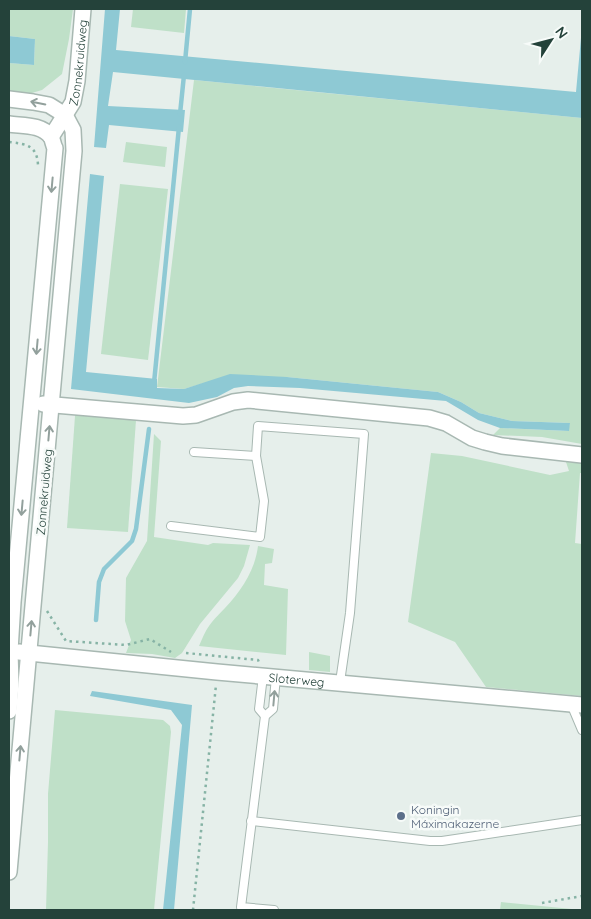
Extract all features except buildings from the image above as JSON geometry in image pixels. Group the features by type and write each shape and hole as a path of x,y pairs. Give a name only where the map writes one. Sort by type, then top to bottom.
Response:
{"street":[{"name":"Zonnekruidweg","path":"9,711 11,684 11,601 32,403 54,161 55,148 51,137 73,102 77,81 83,9"},
{"path":"9,99 49,105 65,115"},
{"name":"Zonnekruidweg","path":"9,872 74,151 73,130 65,115"},
{"path":"9,124 42,129 51,137"},
{"path":"32,403 183,416 196,415 233,402 248,400 429,418 446,423 472,438 485,442 502,446 582,455"},
{"path":"11,601 33,604"},
{"name":"Sloterweg","path":"10,651 217,672 576,704"}],"lane":[{"path":"46,251 66,253"},
{"path":"171,526 260,536 264,501 256,456 258,426 364,434 350,612 340,682"},
{"path":"194,452 256,456"},
{"path":"265,716 260,709 270,676"},
{"path":"270,676 273,709 265,716 241,907 274,910"},
{"path":"576,704 582,730"},
{"path":"251,821 442,841 582,820"}],"path":[{"path":"9,142 31,146 37,154 37,173"},
{"path":"33,604 45,607 66,641 126,646 150,640 169,652 258,660 270,676"},
{"path":"194,910 217,672"},
{"path":"542,903 582,896"}],"green space":[{"path":"9,9 73,9 62,74 42,90 25,95 9,93 9,63 34,65 35,39 9,36"},
{"path":"133,9 186,9 184,33 131,27"},
{"path":"194,80 582,118 582,444 542,437 493,435 500,428 568,431 570,423 512,421 479,413 461,402 438,392 287,377 204,383 184,389 157,387"},
{"path":"126,142 167,147 165,167 123,162"},
{"path":"120,184 168,189 148,360 101,354"},
{"path":"76,402 137,406 128,532 67,528"},
{"path":"154,434 161,441 154,537 208,545 213,543 250,545 244,566 238,578 200,624 182,653 175,658 152,654 126,653 131,640 125,621 126,578 147,541"},
{"path":"431,453 462,456 550,475 569,471 566,462 582,463 575,543 582,544 582,696 486,687 455,642 408,622"},
{"path":"258,546 274,549 272,563 265,564 264,585 288,589 286,655 199,646 210,625 237,594 247,579 254,563"},
{"path":"309,652 330,656 330,672 309,670"},
{"path":"55,710 163,720 170,726 171,732 154,910 46,910 48,794"},
{"path":"501,902 582,910 500,910"}],"water":[{"path":"105,9 120,9 116,50 576,92 582,27 582,118 113,72 108,106 185,110 183,132 109,125 106,148 94,147"},
{"path":"9,36 35,39 34,65 9,63"},
{"path":"90,174 104,176 86,372 157,379 157,388 184,389 230,374 287,377 438,392 461,402 479,413 512,421 570,423 569,431 500,428 478,420 446,401 300,388 248,386 234,388 217,397 189,403 71,389"},
{"path":"92,691 192,705 174,910 163,910 182,725 171,710 90,696"}],"waterway":[{"path":"185,62 190,9"},
{"path":"180,114 184,75"},
{"path":"154,383 179,127"},
{"path":"96,620 99,582 104,569 132,541 136,529 149,429"}],"place":[{"name":"Koningin Máximakazerne","path":"401,816"}]}
